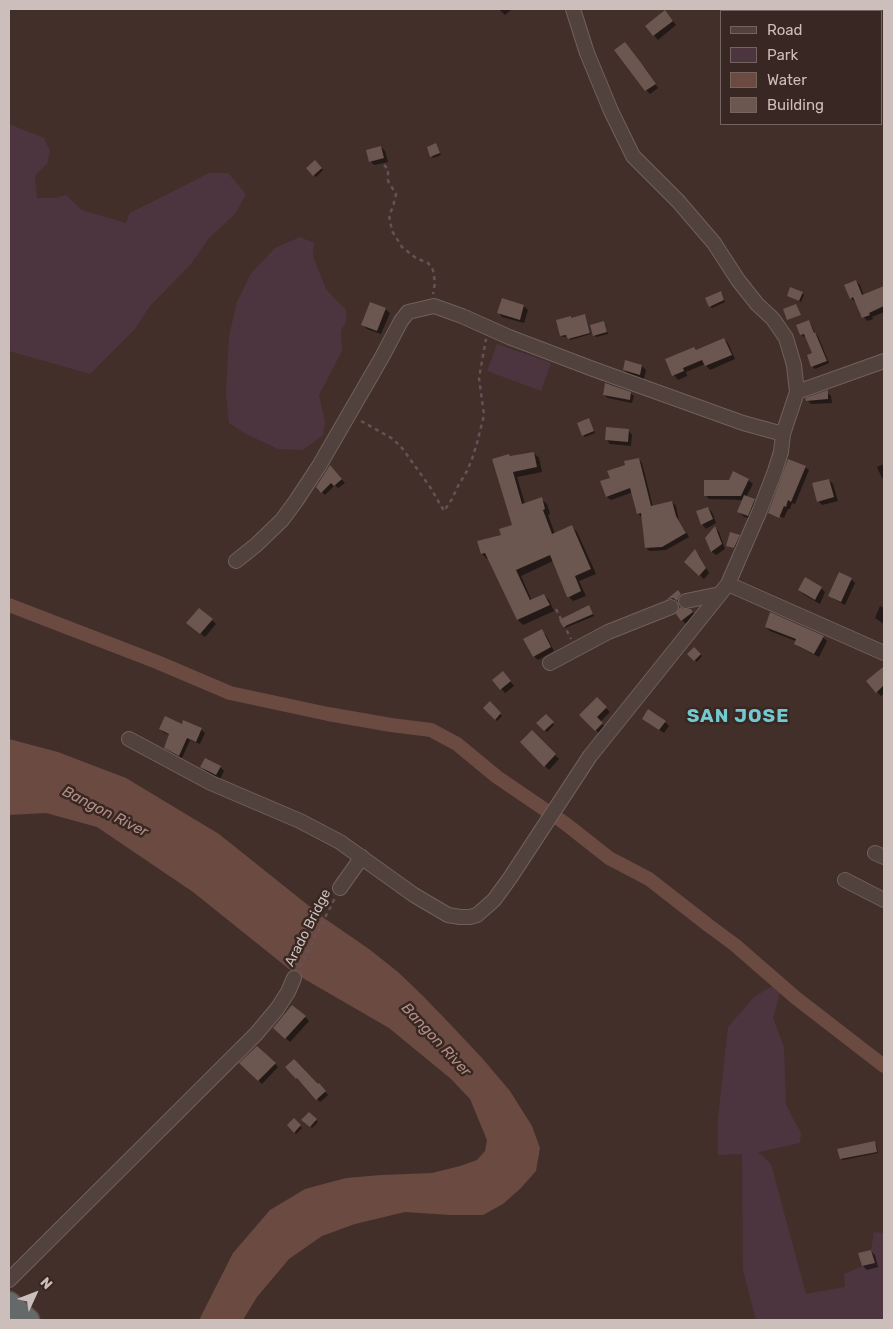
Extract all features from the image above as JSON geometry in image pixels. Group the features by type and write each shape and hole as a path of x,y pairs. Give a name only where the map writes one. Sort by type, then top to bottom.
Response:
{"highway":[{"path":"9,1303 28,1320"}],"street":[{"path":"129,739 210,783 300,821 340,842 431,906 448,915 460,918 470,917 477,915 494,900 590,756 724,589 775,471 781,452 784,434 797,392 794,366 786,338 773,319 757,304 738,280 714,243 678,200 633,156 611,111 587,53 573,9"},
{"path":"236,562 282,520 296,500 319,466 401,321 408,312 434,306 519,341 744,424 784,434"},
{"path":"797,392 884,361"},
{"path":"686,601 724,589 884,654"},
{"path":"550,663 608,632 671,606"},
{"path":"340,888 362,857"},
{"path":"845,880 884,900"},
{"path":"9,1280 256,1034 277,1009 294,978"}],"path":[{"path":"384,165 388,169 388,181 396,194 389,215 392,231 402,247 416,258 428,263 434,270 434,306"},
{"path":"350,412 362,423 393,440 402,448 430,487 444,511 470,465 477,443 484,415 479,378 486,340 491,329"},
{"path":"556,609 576,649"},
{"name":"Arado Bridge","path":"294,978 340,888"}],"green space":[{"path":"9,124 44,138 50,151 47,164 35,175 37,198 56,198 66,195 82,210 126,223 130,213 209,173 228,173 246,194 235,214 209,238 191,264 150,306 134,330 90,374 9,351"},
{"path":"300,237 314,243 313,256 326,289 346,310 346,321 341,331 342,351 319,395 325,421 323,435 303,450 278,449 246,434 229,423 226,393 229,336 237,302 251,273 275,248"},
{"path":"497,344 551,363 541,391 487,371"},
{"path":"784,979 773,1018 784,1047 786,1105 801,1133 800,1143 758,1152 771,1164 806,1294 845,1287 844,1274 862,1266 875,1263 871,1250 874,1232 884,1233 884,1320 756,1320 743,1270 742,1154 718,1155 718,1118 728,1027 754,997"}],"water":[{"name":"Bangon River","path":"9,739 58,752 126,778 219,834 324,918 398,972 451,1025 510,1091 532,1126 540,1148 536,1171 503,1204 483,1215 405,1212 355,1224 322,1236 289,1259 257,1297 243,1320 199,1320 233,1253 270,1210 305,1189 346,1178 432,1173 460,1166 477,1160 485,1151 487,1140 470,1099 451,1079 389,1028 294,973 193,892 97,827 46,813 9,815"}],"building":[{"path":"665,10 673,21 653,36 645,26"},
{"path":"625,42 656,84 645,91 614,50"},
{"path":"436,143 440,153 430,157 427,147"},
{"path":"381,146 384,158 369,162 366,150"},
{"path":"315,160 322,168 313,176 306,168"},
{"path":"856,280 862,295 884,286 884,306 862,318 853,297 850,299 844,285"},
{"path":"790,287 803,292 799,301 787,296"},
{"path":"721,291 724,300 709,307 705,298"},
{"path":"502,298 524,305 520,320 497,313"},
{"path":"370,302 386,308 377,331 361,325"},
{"path":"796,304 801,315 787,320 783,309"},
{"path":"585,314 590,333 568,339 566,335 560,336 556,320"},
{"path":"809,320 827,361 811,367 807,355 812,353 804,334 800,335 796,325"},
{"path":"604,321 607,332 593,336 590,325"},
{"path":"724,338 732,355 705,366 702,360 683,368 684,371 672,376 665,359 694,347 696,350"},
{"path":"625,360 642,365 640,375 623,370"},
{"path":"605,383 631,392 630,400 603,395"},
{"path":"828,390 828,399 806,401 805,398"},
{"path":"589,418 594,431 582,436 577,423"},
{"path":"606,427 629,429 628,442 605,440"},
{"path":"534,452 537,467 513,472 522,504 542,497 545,509 543,510 552,534 572,525 591,569 575,576 581,591 569,597 567,597 550,555 516,570 530,600 544,594 550,605 517,620 485,553 481,554 477,541 501,535 499,529 512,525 492,459 509,454 510,456"},
{"path":"639,458 651,506 672,501 676,516 686,533 662,547 645,548 641,513 637,514 630,488 606,497 600,481 610,478 607,471 625,465 624,461"},
{"path":"788,459 806,466 791,502 788,500 779,518 768,513"},
{"path":"330,465 342,479 334,486 331,483 321,493 316,487"},
{"path":"733,471 749,479 741,496 704,496 704,480 729,480"},
{"path":"829,479 834,497 817,502 812,483"},
{"path":"744,495 755,499 748,516 737,512"},
{"path":"708,507 713,519 701,525 696,511"},
{"path":"715,526 722,544 711,552 705,538"},
{"path":"730,532 740,535 734,548 726,546"},
{"path":"695,549 706,568 699,576 684,562"},
{"path":"839,572 852,578 841,602 828,596"},
{"path":"805,577 822,587 815,600 798,590"},
{"path":"678,590 681,594 677,601 673,598 666,600"},
{"path":"589,605 593,614 563,627 559,620"},
{"path":"680,607 691,609 693,612 681,621 676,614"},
{"path":"199,608 213,619 200,634 186,623"},
{"path":"770,612 824,636 814,654 794,644 796,639 765,627"},
{"path":"542,629 551,647 533,657 523,639"},
{"path":"694,647 701,654 694,661 687,654"},
{"path":"884,666 884,685 876,693 866,681"},
{"path":"503,671 511,681 500,690 492,680"},
{"path":"597,697 607,707 597,717 603,723 595,731 579,715"},
{"path":"490,701 501,713 495,720 483,708"},
{"path":"648,709 666,721 659,730 642,719"},
{"path":"546,714 554,722 544,731 536,723"},
{"path":"165,716 182,724 183,720 202,728 196,742 187,738 179,756 164,748 169,734 159,729"},
{"path":"532,730 556,754 544,767 520,742"},
{"path":"205,758 221,766 216,775 200,767"},
{"path":"292,1005 306,1016 285,1039 273,1028"},
{"path":"257,1046 276,1063 258,1081 239,1063"},
{"path":"294,1059 326,1091 316,1100 285,1067"},
{"path":"309,1112 317,1119 310,1127 301,1120"},
{"path":"294,1118 301,1125 294,1133 287,1125"},
{"path":"875,1141 877,1152 840,1159 837,1149"},
{"path":"871,1250 875,1263 862,1266 858,1253"}],"waterway":[{"path":"9,605 157,662 230,693 328,714 431,730 457,744 497,777 566,824 609,858 649,879 735,945 796,998 884,1066"}],"district":[{"name":"SAN JOSE","path":"738,717"}]}
